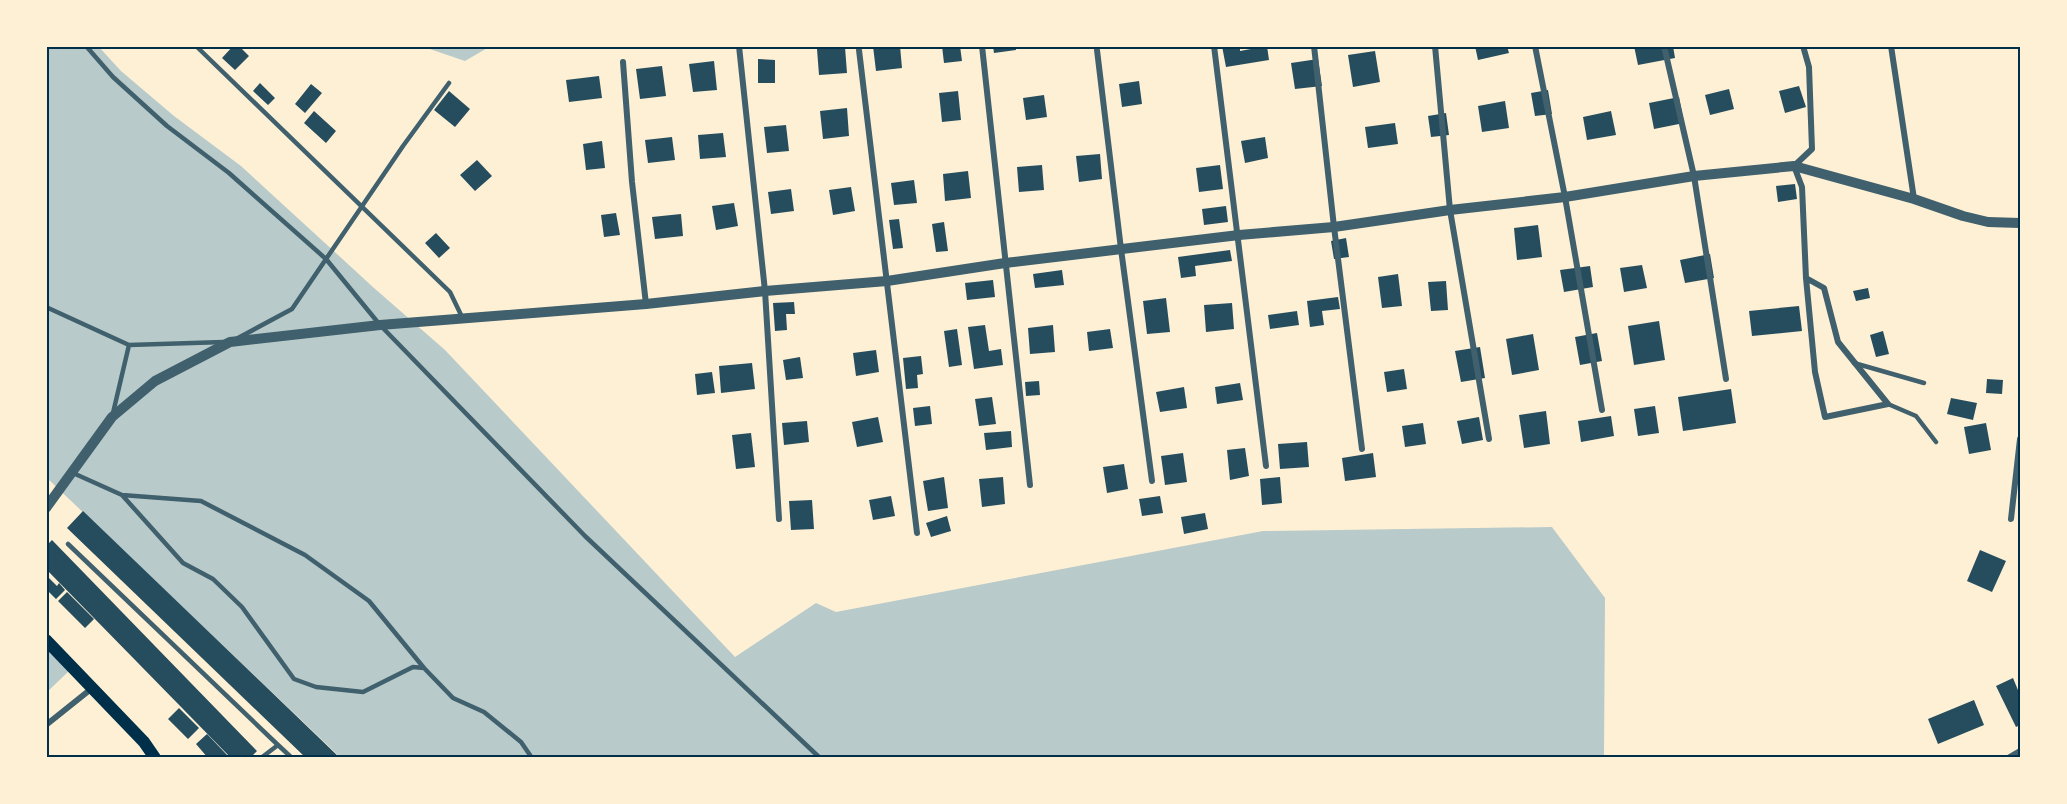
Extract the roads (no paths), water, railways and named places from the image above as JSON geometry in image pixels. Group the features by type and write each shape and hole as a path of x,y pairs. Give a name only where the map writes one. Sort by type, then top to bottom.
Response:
{"main road":[{"path":"46,640 144,742 155,758"}],"street":[{"path":"739,46 765,291 779,519"},
{"path":"982,46 1030,485"},
{"path":"1214,46 1266,466"},
{"path":"1314,46 1362,449"},
{"path":"1435,46 1450,210 1489,439"},
{"path":"1535,46 1565,197 1602,410"},
{"path":"1664,46 1694,176 1726,379"},
{"path":"1794,166 1812,149 1809,67 1803,46"},
{"path":"1891,46 1914,200"},
{"path":"859,50 917,533"},
{"path":"1097,50 1120,249 1152,481"},
{"path":"623,62 632,182 646,304"},
{"path":"1794,166 1802,187 1806,278 1815,372 1825,417 1888,404 1838,342 1824,288 1806,278"},
{"path":"46,508 112,417 155,381 230,342 380,326 888,281 1005,263 1239,235 1334,227 1450,210 1565,197 1694,176 1794,166 1963,216 1988,222 2020,223"},
{"path":"2011,519 2020,439"},
{"path":"46,725 91,689"},
{"path":"2008,758 2020,751"}],"lane":[{"path":"86,46 113,77 167,126 230,173 326,260 380,326 585,536 820,758"},
{"path":"196,46 450,292 463,319"},
{"path":"46,307 129,345 230,342 292,309 449,83"},
{"path":"112,417 129,345"},
{"path":"1854,363 1924,382"},
{"path":"1888,404 1916,416 1936,442"},
{"path":"72,472 122,495 201,501 305,555 369,601 424,668 453,698 484,712 521,742 532,758"},
{"path":"122,495 183,563 213,579 242,607 294,679 316,687 363,692 413,667 424,668"},
{"path":"68,544 292,758"},
{"path":"261,758 278,745"}]}
